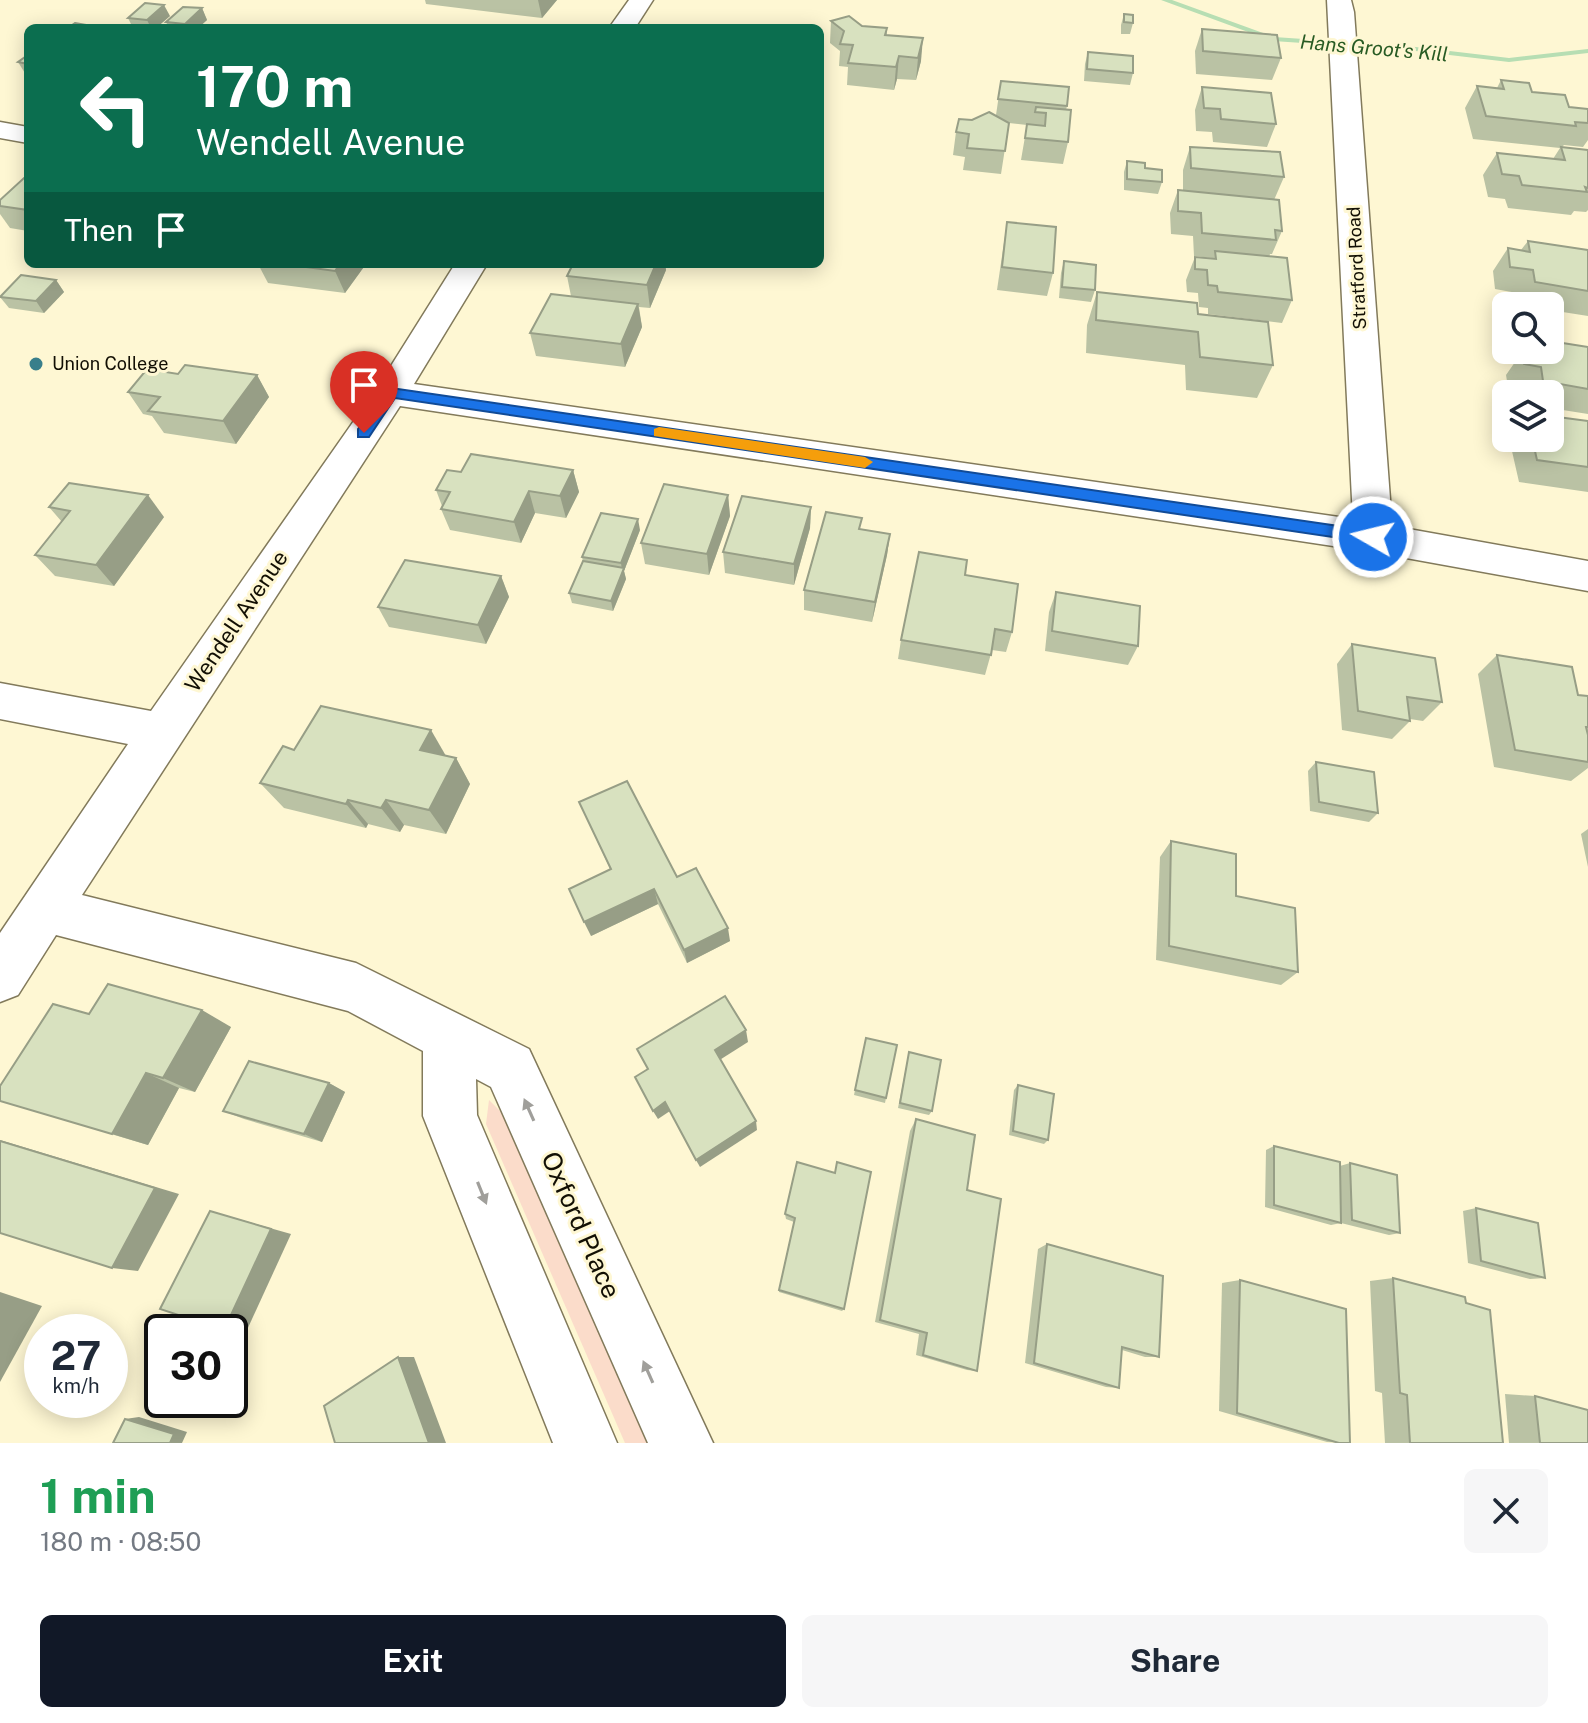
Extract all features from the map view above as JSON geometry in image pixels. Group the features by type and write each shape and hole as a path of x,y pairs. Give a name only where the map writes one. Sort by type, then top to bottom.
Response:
{"street":[{"path":"625,24 641,0"},
{"name":"Stratford Road","path":"1339,0 1373,537"},
{"path":"0,130 24,134"},
{"name":"Wendell Avenue","path":"0,977 161,732 391,393 469,268"},
{"path":"391,393 1373,537 1588,576"},
{"path":"0,701 161,732"},
{"name":"Oxford Place","path":"46,909 356,988 510,1068 681,1443"},
{"path":"449,1037 450,1116 585,1443"}],"shaded area":[{"path":"489,1100 502,1113 651,1443 625,1443 486,1124"}],"building":[{"path":"145,3 164,5 147,20 128,18"},
{"path":"183,7 202,8 185,24 166,22"},
{"path":"1124,14 1133,15 1133,23 1124,22"},
{"path":"849,16 862,26 887,28 885,35 923,38 918,58 899,56 896,67 848,63 853,45 840,44 844,31 831,21"},
{"path":"1202,29 1277,35 1281,58 1203,51"},
{"path":"1088,52 1133,56 1133,73 1087,69"},
{"path":"1501,80 1529,83 1532,92 1565,95 1569,107 1588,109 1588,123 1575,122 1576,126 1486,116 1477,86 1504,89"},
{"path":"1001,81 1069,87 1067,106 998,99"},
{"path":"1202,87 1271,93 1276,124 1221,119 1220,109 1204,108"},
{"path":"1036,107 1071,110 1068,142 1025,138 1027,124 1045,126 1046,113 1035,112"},
{"path":"989,112 1009,123 1005,151 967,148 969,134 956,132 959,119 972,120"},
{"path":"1190,147 1280,152 1284,177 1191,168"},
{"path":"1561,147 1588,150 1587,192 1522,185 1519,176 1502,174 1497,153 1565,160"},
{"path":"1127,161 1145,163 1145,168 1162,170 1162,182 1127,179"},
{"path":"24,178 24,209 0,206 0,200"},
{"path":"1178,190 1279,200 1282,231 1275,230 1276,240 1202,233 1201,213 1178,211"},
{"path":"1007,222 1056,227 1053,273 1002,267"},
{"path":"1528,241 1588,250 1588,291 1535,282 1533,270 1510,267 1508,248 1530,252"},
{"path":"1215,251 1287,258 1292,300 1218,292 1217,286 1208,285 1207,270 1195,269 1195,257 1216,259"},
{"path":"1064,261 1096,265 1095,290 1062,287"},
{"path":"571,268 654,268 647,285 567,276"},
{"path":"21,275 56,280 36,301 0,297"},
{"path":"1097,292 1197,303 1198,314 1268,322 1273,365 1200,357 1198,332 1096,320"},
{"path":"551,294 638,304 621,344 530,333"},
{"path":"1564,343 1588,347 1588,389 1564,385 1564,380 1543,380 1541,367 1524,364 1564,364"},
{"path":"185,365 257,375 223,421 148,411 160,397 128,392 147,369 178,374"},
{"path":"1564,418 1588,421 1588,467 1537,460 1535,452 1564,452"},
{"path":"471,454 573,470 560,496 529,491 514,522 441,509 450,492 436,490 447,470 461,472"},
{"path":"69,483 148,495 96,565 35,555 70,511 49,507"},
{"path":"664,484 728,495 707,554 641,543"},
{"path":"742,496 811,507 794,564 723,552"},
{"path":"826,512 862,518 859,529 890,534 875,602 804,590"},
{"path":"601,513 638,519 621,563 582,557"},
{"path":"919,552 967,560 965,575 1018,584 1012,632 995,629 991,655 901,640"},
{"path":"405,560 501,576 478,625 378,607"},
{"path":"583,561 624,568 611,601 569,593"},
{"path":"1056,592 1140,606 1138,646 1052,631"},
{"path":"1352,644 1435,658 1442,702 1407,697 1410,721 1358,711"},
{"path":"1497,655 1572,667 1578,695 1588,696 1588,762 1515,750"},
{"path":"321,706 431,730 420,750 456,758 429,810 386,800 381,808 348,800 346,804 260,783 283,746 294,750"},
{"path":"1316,762 1374,772 1378,813 1319,802"},
{"path":"627,781 677,877 696,868 728,928 684,950 654,889 584,922 569,889 611,869 579,802"},
{"path":"1171,841 1236,854 1236,896 1295,908 1298,972 1169,946"},
{"path":"108,984 202,1010 163,1078 146,1073 112,1134 0,1101 0,1086 53,1004 89,1014"},
{"path":"725,996 746,1030 715,1050 756,1121 696,1160 665,1102 653,1111 635,1077 648,1069 637,1049"},
{"path":"866,1038 897,1045 886,1098 855,1090"},
{"path":"909,1052 941,1060 932,1111 900,1103"},
{"path":"249,1061 329,1083 304,1134 223,1111"},
{"path":"1018,1085 1054,1094 1048,1140 1013,1131"},
{"path":"916,1119 975,1135 967,1190 1001,1199 977,1371 923,1355 927,1333 880,1320"},
{"path":"0,1141 155,1188 112,1268 0,1233"},
{"path":"1274,1146 1340,1162 1341,1223 1274,1205"},
{"path":"797,1162 835,1173 837,1162 871,1172 844,1309 779,1290 795,1218 785,1214"},
{"path":"1350,1163 1397,1175 1400,1233 1352,1220"},
{"path":"1476,1208 1538,1223 1545,1278 1481,1261"},
{"path":"210,1211 271,1229 231,1314 175,1314 160,1309"},
{"path":"1047,1244 1163,1276 1159,1357 1122,1347 1119,1388 1034,1363"},
{"path":"1393,1278 1465,1297 1466,1303 1490,1310 1503,1443 1410,1443 1407,1395 1400,1393"},
{"path":"1240,1280 1346,1309 1350,1443 1339,1443 1237,1413"},
{"path":"398,1357 429,1443 335,1443 324,1406"},
{"path":"1535,1396 1588,1410 1588,1443 1540,1443"},
{"path":"125,1419 174,1434 170,1443 113,1443"}],"waterway":[{"name":"Hans Groot's Kill","path":"1165,0 1273,39 1407,48 1509,60 1588,51"}],"slow traffic":[{"path":"659,432 865,462"}],"place":[{"name":"Union College","path":"36,364"}],"route":[{"path":"364,433 391,393 1373,537"}]}
